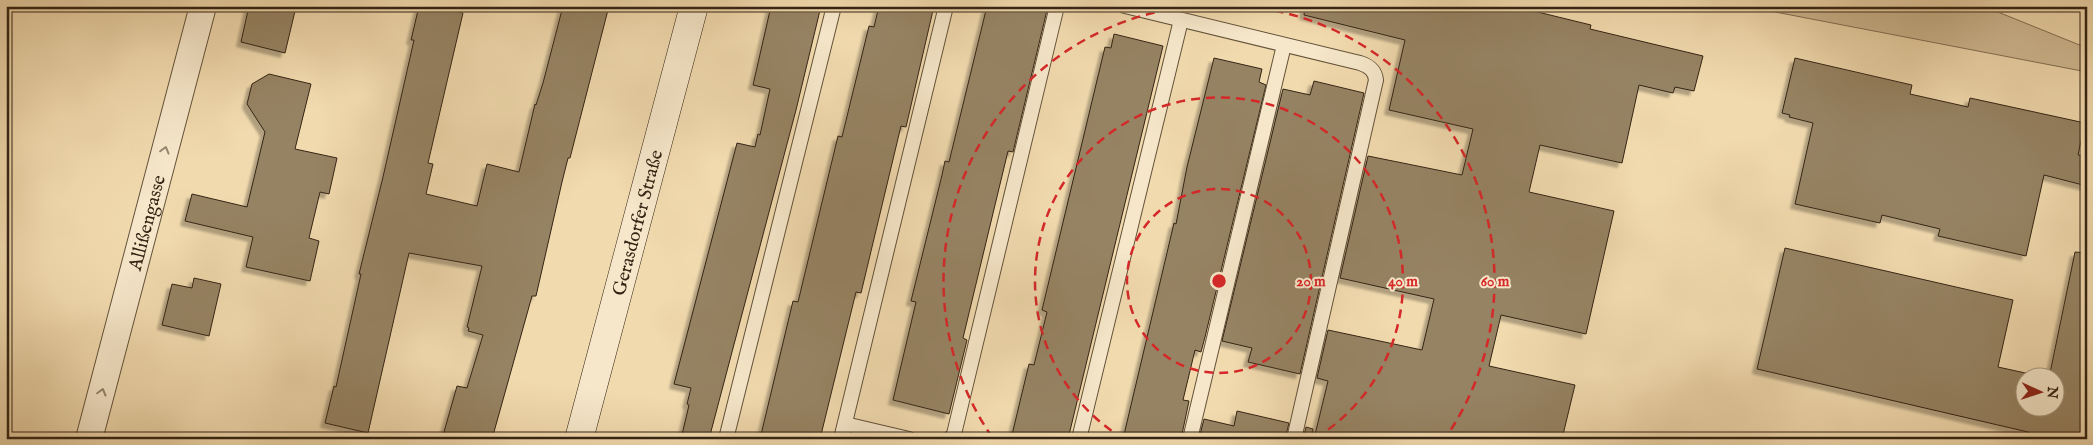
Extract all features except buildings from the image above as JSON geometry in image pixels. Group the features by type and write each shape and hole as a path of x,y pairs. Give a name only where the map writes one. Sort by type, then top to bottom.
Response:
{"main road":[{"name":"Gerasdorfer Straße","path":"579,439 694,6"}],"street":[{"name":"Allißengasse","path":"89,439 203,6"}],"lane":[{"path":"726,439 834,6"},
{"path":"841,439 946,6"},
{"path":"950,439 954,434 1057,6"},
{"path":"1125,6 1360,63 1371,68 1376,80 1294,439"},
{"path":"1080,439 1181,20"},
{"path":"1190,439 1284,45"},
{"path":"845,424 909,439"}],"shaded area":[{"path":"1744,6 1983,6 2087,48 2087,72"}]}
